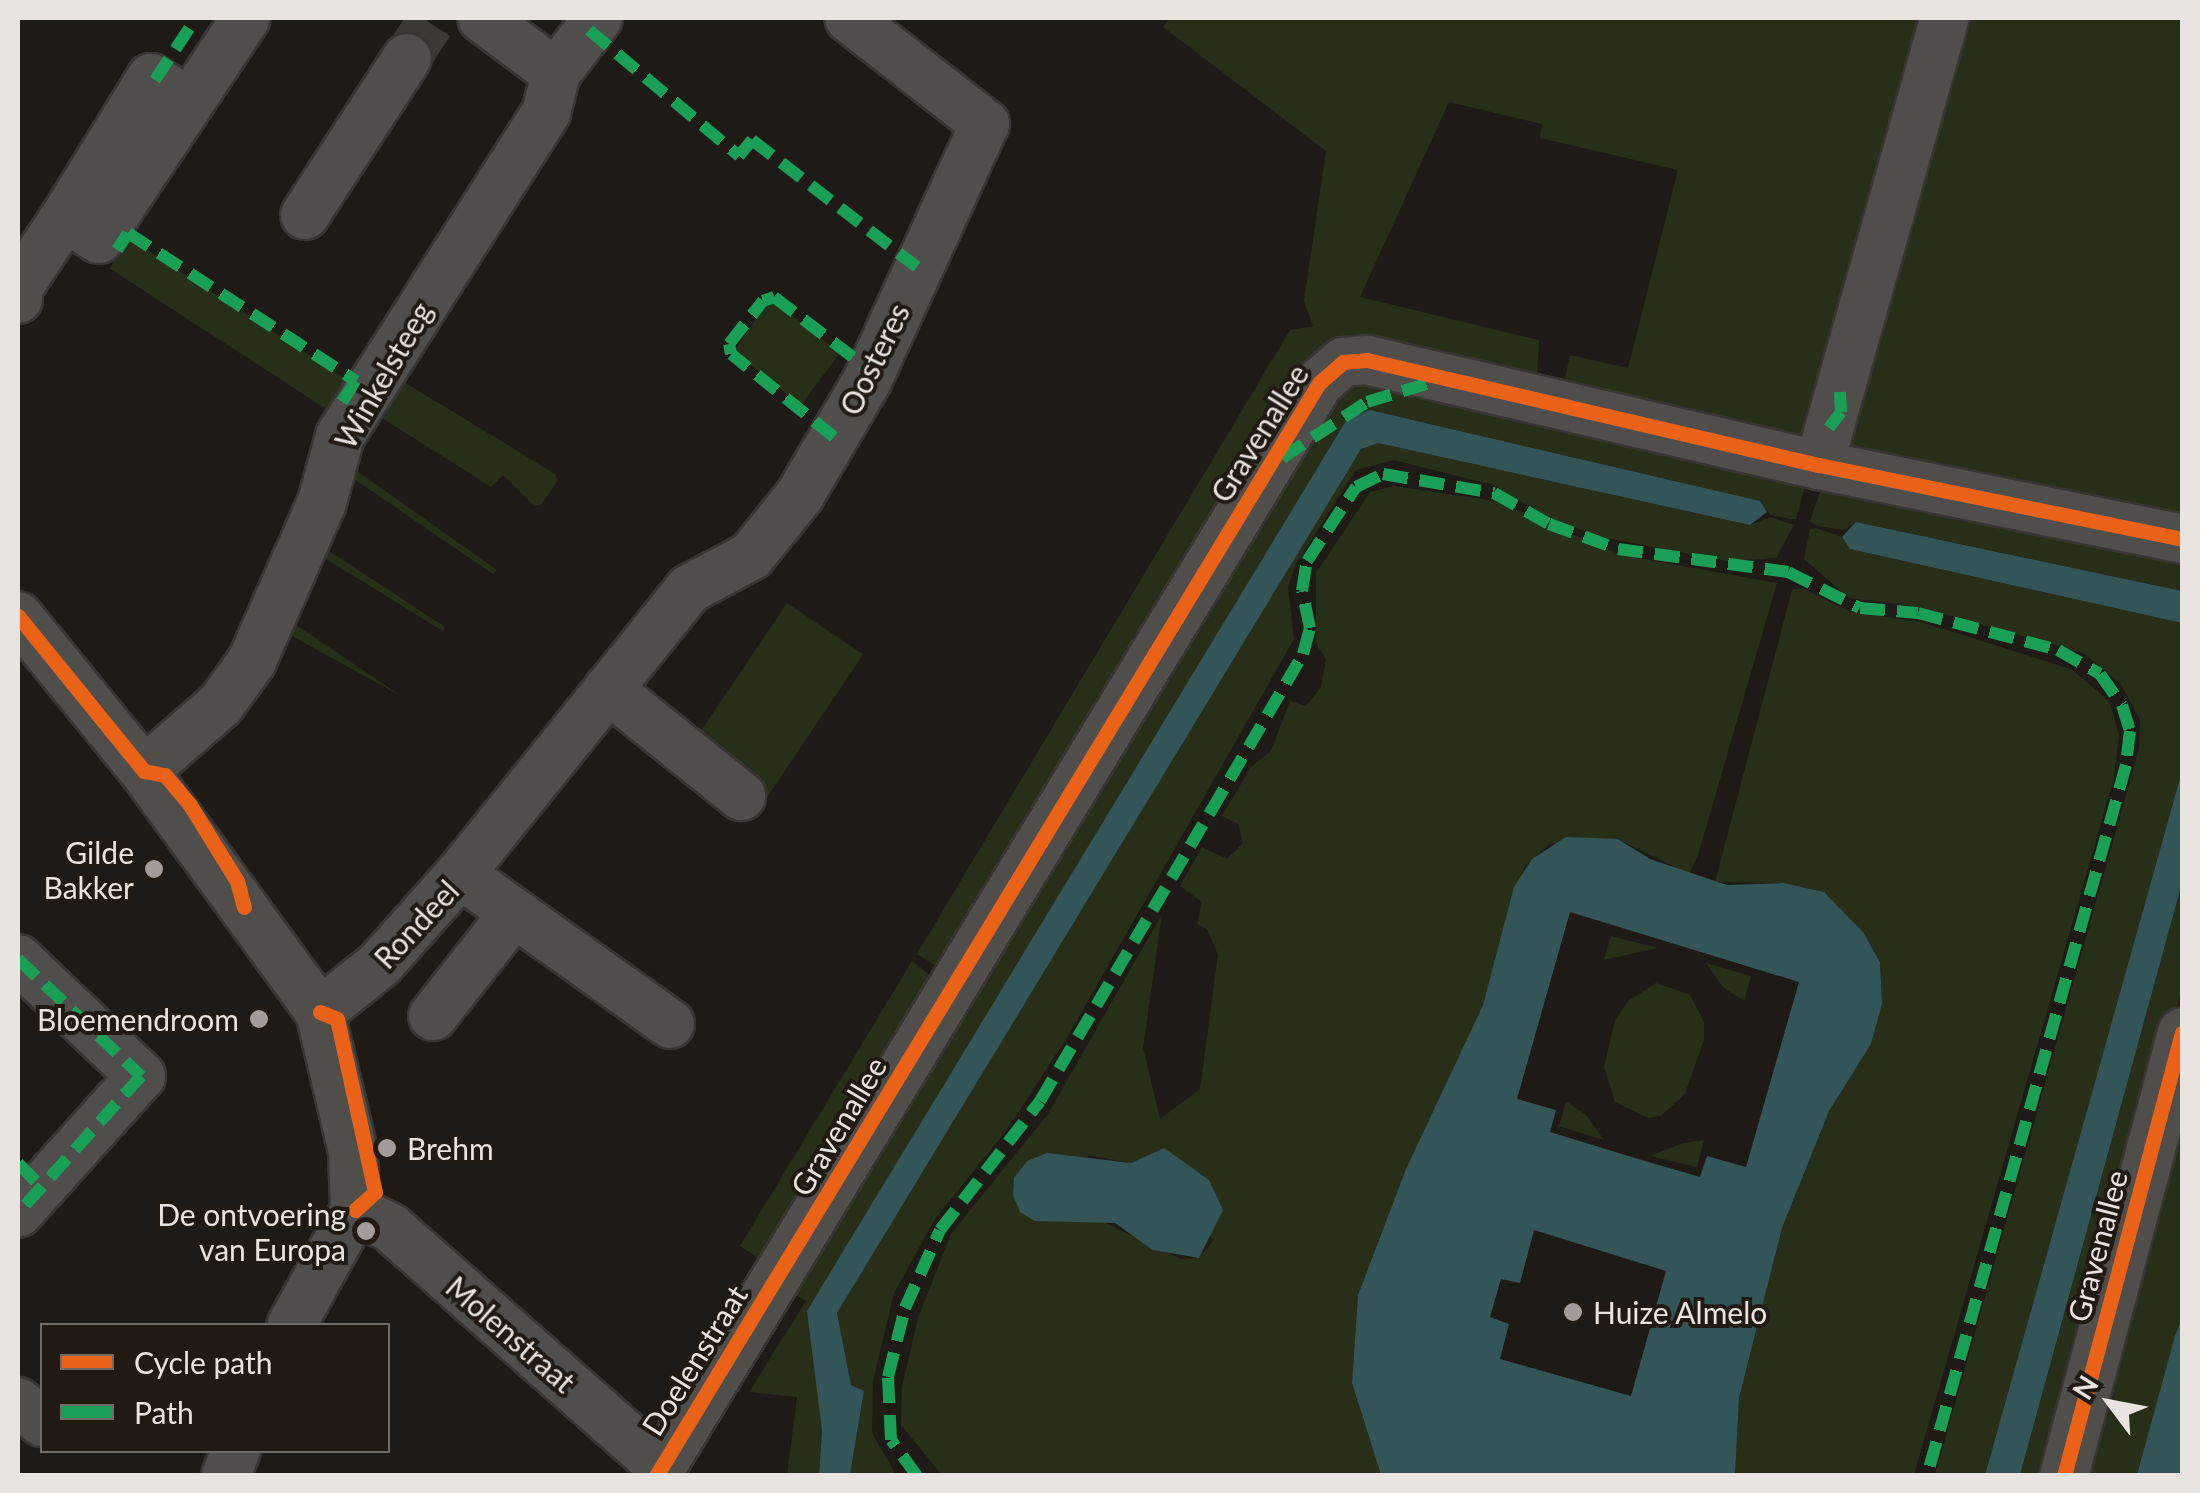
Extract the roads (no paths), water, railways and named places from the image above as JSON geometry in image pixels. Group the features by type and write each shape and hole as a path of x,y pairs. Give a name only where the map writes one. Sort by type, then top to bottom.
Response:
{"street":[{"path":"18,298 18,288 65,217 99,240 246,18"},
{"path":"482,18 556,73"},
{"name":"Winkelsteeg","path":"144,771 222,704 252,660 322,502 340,436 546,113 556,73 598,18"},
{"name":"Oosteres","path":"460,874 689,589 752,556 800,495 868,379 985,124 849,18"},
{"path":"1819,464 1945,18"},
{"path":"305,215 406,58"},
{"name":"Gravenallee","path":"780,1273 1326,373 1343,362 1367,360 1819,464 2182,539"},
{"path":"18,616 144,771 320,1012 353,1152 355,1210 292,1323"},
{"path":"608,689 740,796"},
{"name":"Rondeel","path":"320,1012 380,964 460,874 670,1024"},
{"path":"433,1016 514,912"},
{"path":"18,959 141,1076 25,1188"},
{"name":"Gravenallee","path":"2064,1476 2182,1032"},
{"name":"Molenstraat","path":"355,1210 391,1228 658,1471"},
{"name":"Doelenstraat","path":"658,1471 780,1273"},
{"path":"18,1402 40,1420"}],"water":[{"path":"1370,410 1760,501 1767,512 1750,525 1378,443 1361,449 837,1313 851,1385 864,1391 850,1475 819,1475 822,1431 807,1311 1347,419"},
{"path":"1856,522 2182,591 2182,623 1850,549 1842,537"},
{"path":"2182,771 2182,883 2020,1475 1985,1475"},
{"path":"1566,837 1618,839 1650,859 1727,885 1784,883 1824,892 1863,932 1880,962 1882,1004 1871,1044 1829,1111 1782,1228 1739,1398 1735,1475 1381,1475 1352,1383 1358,1295 1406,1169 1483,1005 1514,887 1532,859","holes":["1570,912 1799,982 1746,1167 1707,1156 1700,1177 1635,1158 1550,1132 1556,1110 1517,1099","1534,1230 1666,1271 1631,1396 1500,1359 1509,1324 1490,1317 1501,1279 1520,1283"]},
{"path":"1164,1148 1209,1180 1223,1210 1199,1258 1153,1250 1115,1223 1035,1221 1020,1212 1013,1195 1014,1178 1027,1161 1047,1153 1131,1163"},
{"path":"2182,1318 2182,1475 2137,1475 2175,1336"}],"tunnel":[{"path":"407,58 430,23"}],"place":[{"name":"Gilde Bakker","path":"154,869"},
{"name":"Bloemendroom","path":"259,1019"},
{"name":"Brehm","path":"387,1148"},
{"name":"De ontvoering van Europa","path":"366,1231"},
{"name":"Huize Almelo","path":"1573,1312"}]}
